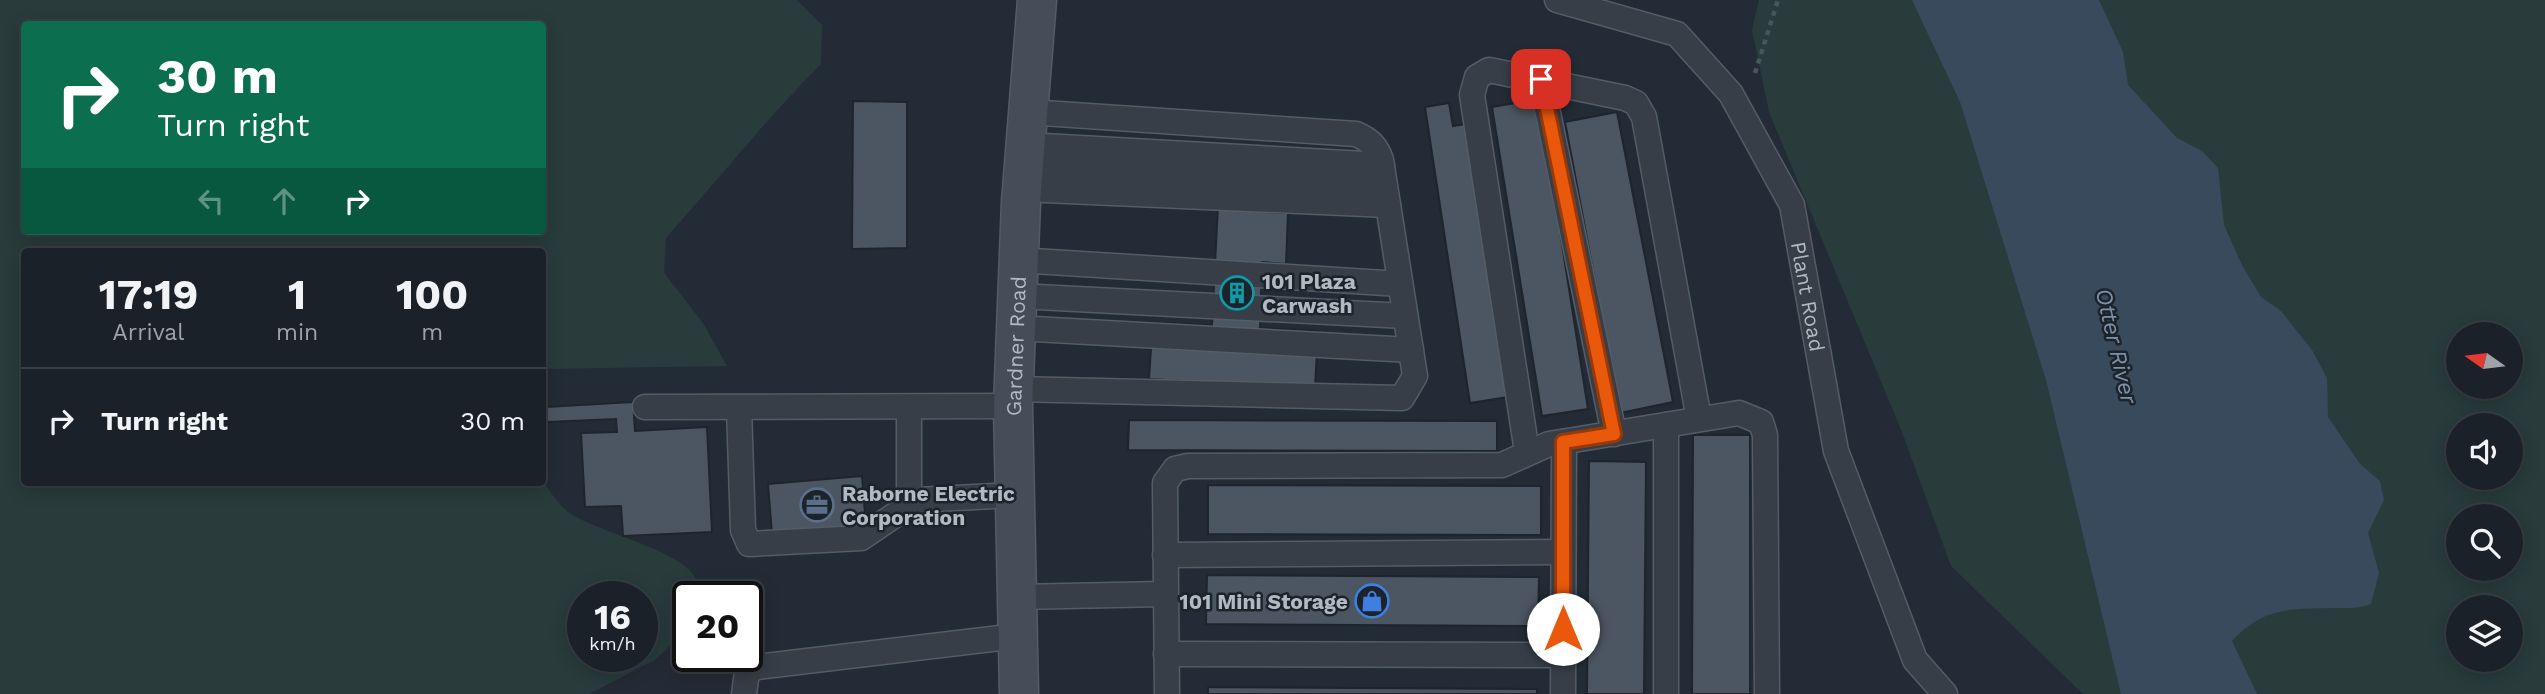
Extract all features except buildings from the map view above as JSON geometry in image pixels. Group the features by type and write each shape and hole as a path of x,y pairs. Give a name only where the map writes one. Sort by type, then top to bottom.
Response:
{"main road":[{"name":"Gardner Road","path":"1019,694 1013,495 1014,398 1025,153 1037,0"}],"lane":[{"name":"Plant Road","path":"1557,0 1677,34 1731,94 1792,205 1836,451 1915,660 1945,694"},
{"path":"1527,452 1472,94 1477,77 1489,70 1625,97 1636,103 1644,117 1699,419"},
{"path":"1541,79 1614,434"},
{"path":"1025,153 1385,186"},
{"path":"1025,153 1385,186"},
{"path":"645,407 909,407 1014,398 1402,398 1415,376 1385,186"},
{"path":"1018,295 1400,284"},
{"path":"1018,295 1405,316"},
{"path":"1018,295 1411,350"},
{"path":"909,407 909,504"},
{"path":"739,408 743,530 749,544 861,538 909,504 927,499 1013,495"},
{"path":"1167,694 1165,483 1175,468 1502,465 1527,452 1563,442 1739,413 1750,415 1761,422 1765,435 1768,694"},
{"path":"1666,425 1666,694"},
{"path":"1563,442 1563,694"},
{"path":"1165,555 1563,552"},
{"path":"1015,597 1164,594"},
{"path":"744,694 747,672 757,667 1017,636"},
{"path":"1166,654 1563,654"}],"path":[{"path":"1742,114 1778,0"}],"shaded area":[{"path":"0,0 797,0 822,25 821,64 761,128 666,238 664,273 703,323 727,366 546,369 546,248 21,248 21,486 546,486 571,514 677,561 690,570 697,581 672,581 672,644 658,657 658,581 567,581 567,672 632,672 589,694 0,694"},
{"path":"1759,0 2545,0 2545,694 2083,694 1951,566 1902,432 1769,112 1752,30"}],"water":[{"name":"Otter River","path":"1912,0 2099,0 2123,52 2128,85 2177,138 2202,151 2218,168 2224,225 2242,265 2261,297 2281,311 2312,350 2327,378 2328,417 2360,464 2380,481 2384,500 2368,533 2379,573 2371,604 2353,608 2278,612 2244,630 2232,641 2257,694 2121,694 2046,380 1960,102"}],"place":[{"name":"101 Plaza Carwash","path":"1237,293"},
{"name":"Raborne Electric Corporation","path":"817,505"},
{"name":"101 Mini Storage","path":"1372,601"}],"route":[{"path":"1541,79 1614,434 1563,442 1563,629"}]}
